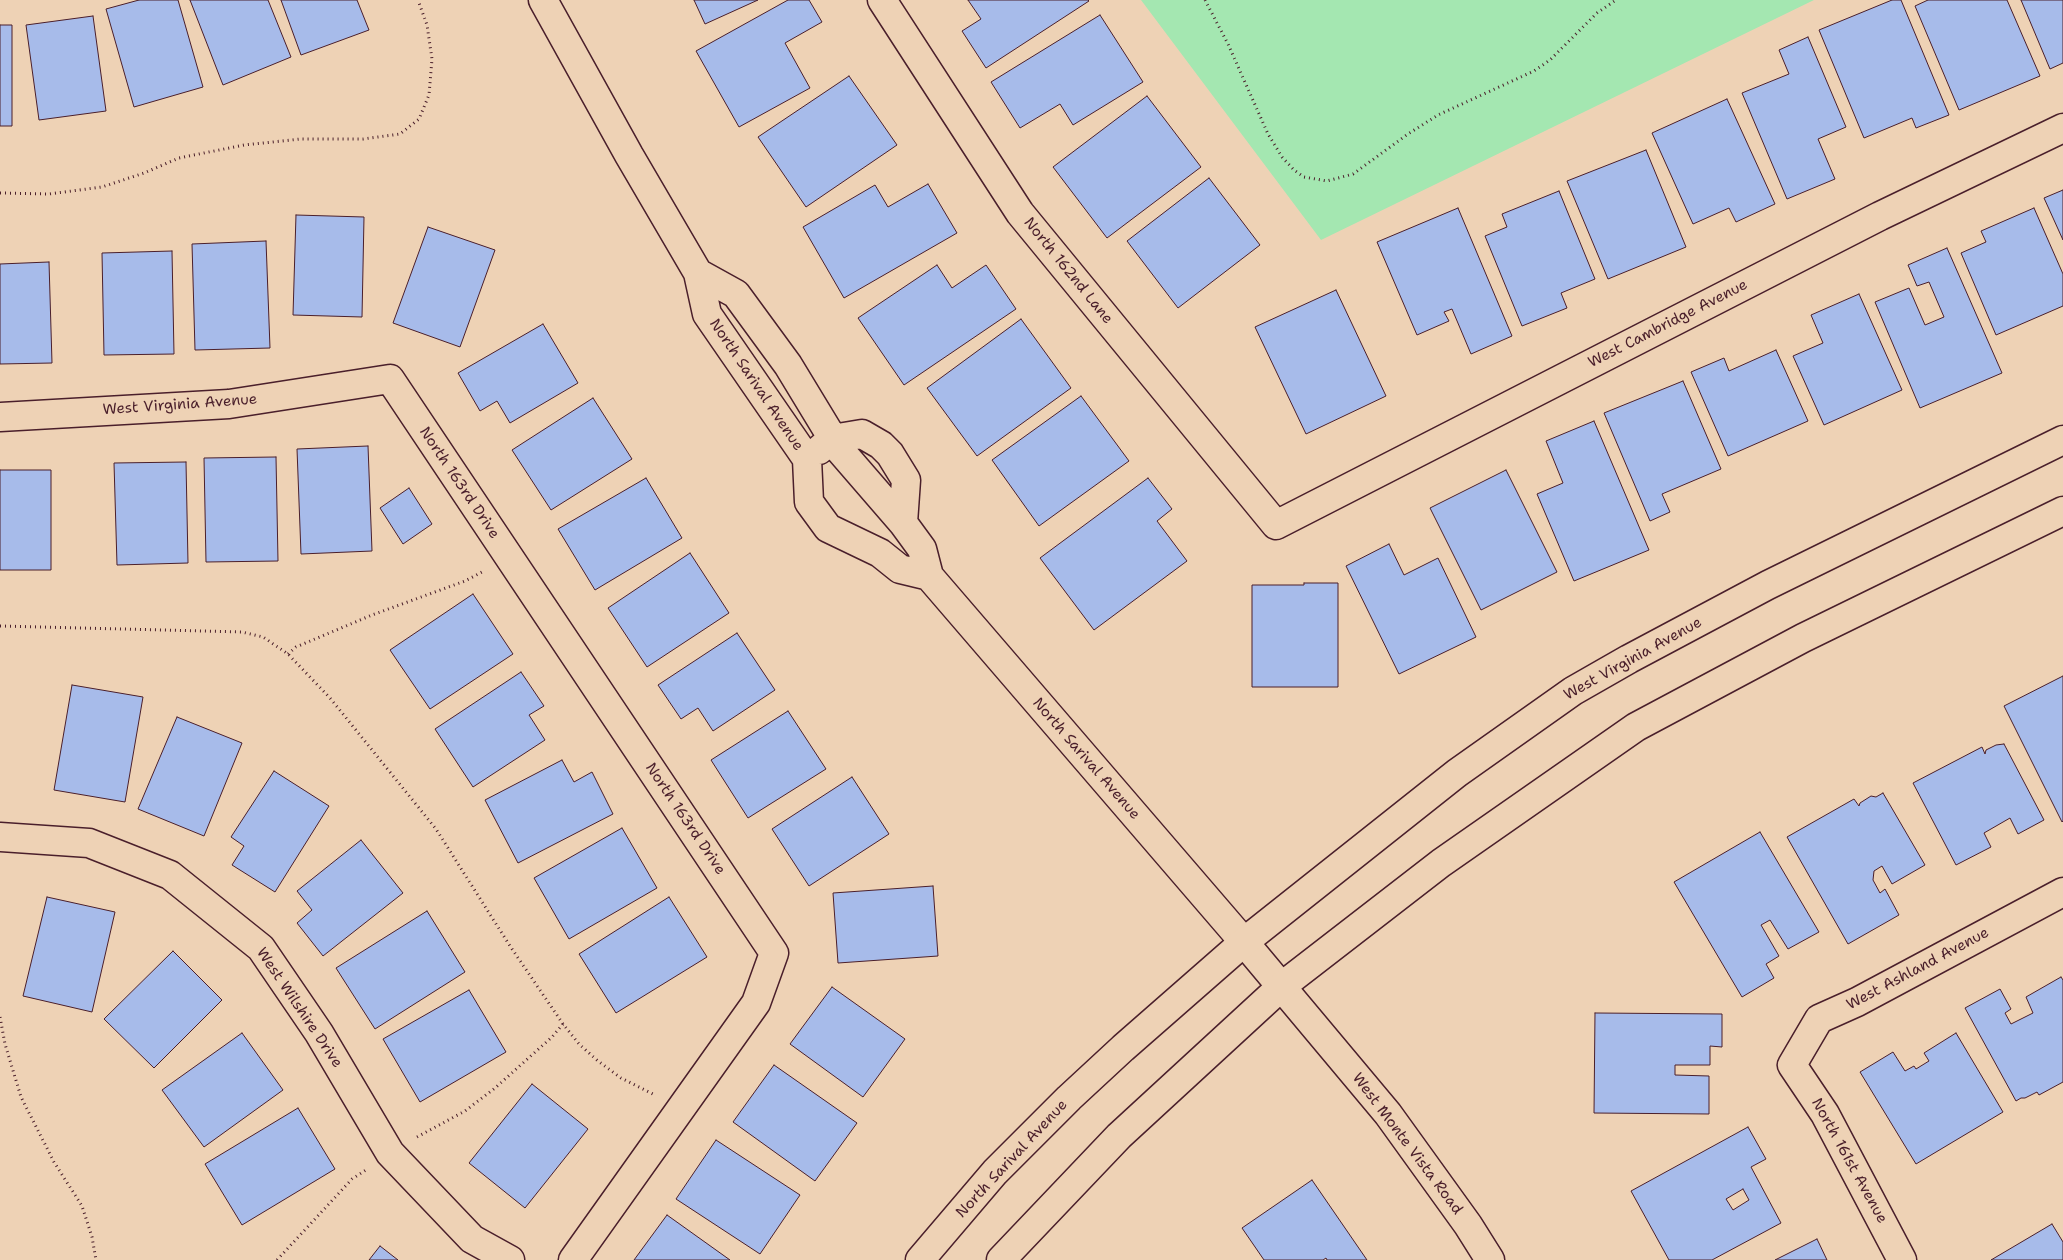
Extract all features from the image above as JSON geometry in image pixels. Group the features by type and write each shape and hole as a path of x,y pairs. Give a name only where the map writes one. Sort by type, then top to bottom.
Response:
{"street":[{"name":"North Sarival Avenue","path":"543,0 629,155 698,273 708,314 806,459 809,502 828,528 880,553 900,569 929,576"},
{"name":"North 162nd Lane","path":"882,0 1020,213 1276,525"},
{"name":"West Cambridge Avenue","path":"1276,525 1880,216 2063,128"},
{"path":"698,273 736,294 788,365 832,439 806,459"},
{"path":"758,387 788,365"},
{"name":"West Virginia Avenue","path":"0,417 229,404 390,379"},
{"name":"North 163rd Drive","path":"390,379 774,954 756,1003 573,1260"},
{"name":"North Sarival Avenue","path":"832,439 862,434 881,445 890,454 906,480 903,523 922,549 929,576 1282,986"},
{"name":"West Virginia Avenue","path":"1244,942 1450,779 1573,691 1768,585 2063,440"},
{"path":"1001,1260 1119,1136 1282,986 1441,863 1636,728 1802,638 2063,511"},
{"name":"West Wilshire Drive","path":"0,836 89,843 170,875 261,948 319,1033 390,1153 472,1238 510,1260"},
{"name":"West Ashland Avenue","path":"1792,1064 1819,1019 1857,1002 2063,892"},
{"name":"North Sarival Avenue","path":"920,1260 996,1172 1069,1098 1244,942"},
{"name":"West Monte Vista Road","path":"1282,986 1388,1114 1468,1225 1490,1260"},
{"name":"North 161st Avenue","path":"1792,1064 1825,1114 1902,1260"}],"path":[{"path":"0,193 50,194 102,187 179,158 244,145 301,139 363,139 400,134 419,119 429,96 432,59 427,26 418,0"},
{"path":"1205,0 1228,44 1268,134 1282,157 1294,170 1304,177 1327,181 1338,180 1353,174 1438,115 1534,71 1550,60 1597,13 1616,0"},
{"path":"288,654 296,646 465,581 508,555"},
{"path":"0,626 242,632 263,637 288,654 330,698 436,829 504,938 563,1024 579,1044 613,1072 681,1108"},
{"path":"0,1017 5,1044 21,1097 54,1162 82,1206 92,1237 96,1260"},
{"path":"277,1260 352,1180 390,1153 465,1110 529,1059 563,1024"}],"green space":[{"path":"1141,0 1814,0 1321,240"}],"building":[{"path":"139,0 178,0 203,87 134,107 106,9"},
{"path":"190,0 268,0 291,57 223,85"},
{"path":"281,0 357,0 369,30 301,55"},
{"path":"694,0 758,0 705,24"},
{"path":"788,0 809,0 822,22 785,43 810,88 739,127 696,51"},
{"path":"968,0 1089,1 986,68 962,31 981,19"},
{"path":"1892,0 1901,0 1949,115 1916,128 1912,118 1864,138 1819,30"},
{"path":"1928,0 2007,0 2040,76 1959,110 1915,6"},
{"path":"2021,0 2063,0 2063,63 2050,69"},
{"path":"1100,15 1143,82 1073,125 1060,104 1020,128 991,82"},
{"path":"93,16 106,111 39,120 26,25"},
{"path":"0,25 12,25 12,126 0,126"},
{"path":"1808,37 1846,127 1818,139 1835,179 1787,199 1742,93 1789,74 1779,50"},
{"path":"849,76 897,145 806,207 758,137"},
{"path":"1147,96 1201,167 1107,238 1053,167"},
{"path":"1727,99 1775,204 1736,222 1729,208 1693,224 1652,133"},
{"path":"1646,150 1686,247 1608,279 1567,181"},
{"path":"1209,178 1260,245 1178,308 1127,241"},
{"path":"928,184 957,233 844,298 803,227 875,185 888,207"},
{"path":"2063,190 2063,240 2044,198"},
{"path":"1559,191 1595,279 1561,293 1567,308 1522,326 1485,236 1507,227 1502,214"},
{"path":"1458,208 1512,336 1471,354 1452,309 1444,312 1449,321 1417,335 1377,242"},
{"path":"2034,208 2063,274 2063,306 1996,335 1961,253 1986,242 1981,231"},
{"path":"296,215 364,217 362,317 293,315"},
{"path":"428,227 495,250 460,347 393,323"},
{"path":"266,241 270,348 195,350 192,244"},
{"path":"1947,248 2002,373 1920,408 1875,302 1909,288 1925,325 1944,317 1929,282 1917,286 1908,265"},
{"path":"172,251 174,354 104,355 102,253"},
{"path":"49,262 52,363 0,364 0,264"},
{"path":"937,265 952,288 986,265 1016,309 904,385 858,318"},
{"path":"1336,290 1386,396 1306,434 1255,327"},
{"path":"1859,294 1902,390 1824,425 1793,356 1823,343 1811,315"},
{"path":"1021,319 1071,388 977,456 927,388"},
{"path":"543,324 578,383 510,423 497,401 480,411 458,373"},
{"path":"1776,350 1808,421 1728,456 1691,372 1724,358 1729,371"},
{"path":"1683,381 1721,469 1662,494 1670,512 1650,521 1604,413"},
{"path":"1081,396 1129,461 1039,526 992,460"},
{"path":"593,398 632,459 551,510 512,450"},
{"path":"1594,421 1649,550 1574,581 1537,494 1563,483 1546,441"},
{"path":"368,446 372,551 301,554 297,449"},
{"path":"276,457 278,561 206,562 204,458"},
{"path":"186,462 188,563 117,565 114,463"},
{"path":"0,470 51,470 51,570 0,570"},
{"path":"1506,470 1557,572 1481,610 1430,508"},
{"path":"646,478 682,538 595,590 558,529"},
{"path":"1148,478 1172,509 1157,521 1187,561 1094,630 1040,558"},
{"path":"409,488 432,524 403,544 380,508"},
{"path":"1389,544 1404,575 1438,558 1476,637 1399,674 1346,566"},
{"path":"690,553 729,613 647,667 608,608"},
{"path":"1304,583 1338,583 1338,687 1252,687 1252,585 1304,585"},
{"path":"473,594 513,654 430,709 390,650"},
{"path":"737,633 775,690 713,731 698,708 681,719 658,685"},
{"path":"521,672 544,706 529,715 545,740 473,787 435,729"},
{"path":"2063,676 2063,821 2062,822 2004,706"},
{"path":"72,685 143,697 125,802 54,790"},
{"path":"788,711 826,769 748,818 711,760"},
{"path":"177,717 242,743 204,836 138,809"},
{"path":"2004,744 2044,820 2018,834 2010,818 1984,833 1991,847 1956,865 1913,783 1982,747 1985,754 1986,750 1996,745"},
{"path":"562,760 574,782 592,772 613,814 518,863 485,800"},
{"path":"274,771 329,806 275,892 232,865 244,846 231,837"},
{"path":"852,777 889,834 809,886 772,829"},
{"path":"1883,793 1925,865 1892,884 1882,866 1874,871 1873,880 1880,893 1885,889 1899,915 1848,944 1787,837 1854,799 1859,806 1860,803 1871,796 1876,797"},
{"path":"622,828 657,888 569,939 534,878"},
{"path":"1760,832 1819,932 1788,949 1770,920 1761,925 1779,956 1766,964 1774,978 1742,997 1674,882"},
{"path":"361,840 403,893 323,956 297,923 312,910 297,891"},
{"path":"933,886 938,956 838,963 833,893"},
{"path":"47,897 115,912 92,1012 23,996"},
{"path":"669,897 707,957 616,1013 579,954"},
{"path":"427,911 465,972 375,1029 336,968"},
{"path":"173,951 222,1000 154,1068 104,1019"},
{"path":"2061,977 2063,980 2063,1082 2039,1095 2037,1092 2016,1101 1965,1008 2000,989 2011,1009 2005,1013 2011,1024 2033,1013 2026,997"},
{"path":"832,987 905,1039 863,1097 790,1044"},
{"path":"469,990 506,1052 420,1102 383,1039"},
{"path":"1595,1013 1722,1014 1722,1047 1710,1046 1710,1065 1675,1065 1675,1075 1709,1076 1709,1114 1594,1113"},
{"path":"242,1033 283,1090 204,1147 162,1090"},
{"path":"1956,1033 2003,1112 1916,1164 1860,1072 1893,1052 1905,1071 1914,1066 1916,1069 1929,1061 1924,1053"},
{"path":"774,1065 857,1123 815,1181 733,1122"},
{"path":"532,1084 588,1129 525,1208 469,1163"},
{"path":"298,1108 335,1169 242,1225 205,1164"},
{"path":"1748,1127 1766,1159 1751,1167 1781,1223 1712,1260 1669,1260 1631,1191","holes":["1743,1189 1749,1200 1733,1210 1726,1199"]},
{"path":"716,1140 800,1195 760,1254 676,1199"},
{"path":"1312,1180 1367,1260 1327,1260 1326,1258 1323,1260 1264,1260 1242,1228"},
{"path":"667,1215 730,1260 634,1260"},
{"path":"2052,1224 2063,1242 2063,1260 1991,1260"},
{"path":"1817,1239 1827,1260 1775,1260"},
{"path":"380,1246 398,1260 369,1260"}]}
